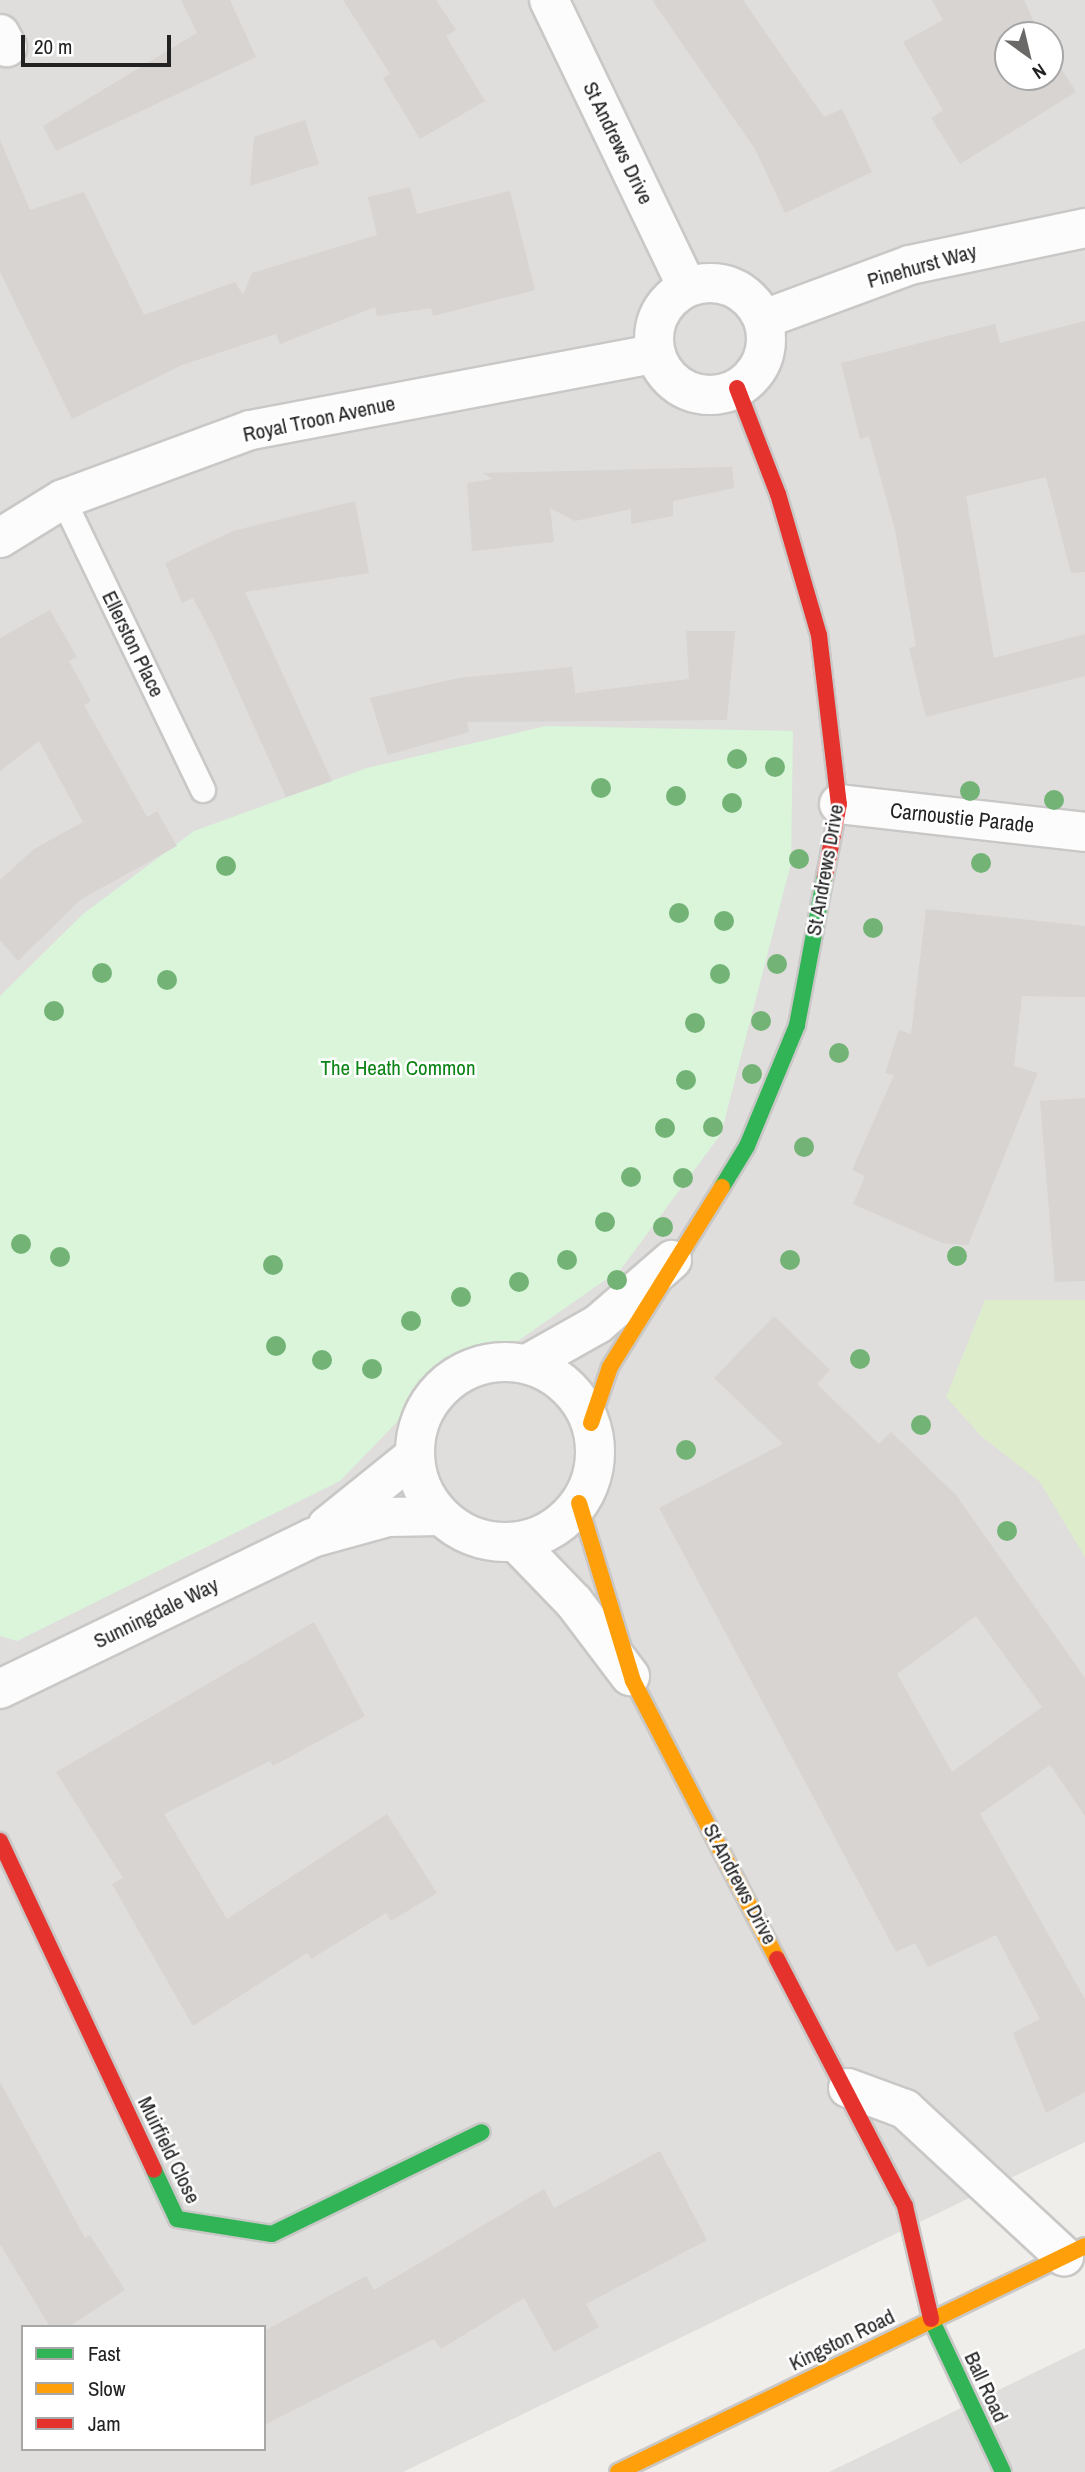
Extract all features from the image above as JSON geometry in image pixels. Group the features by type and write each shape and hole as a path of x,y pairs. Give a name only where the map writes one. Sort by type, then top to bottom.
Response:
{"street":[{"name":"St Andrews Drive","path":"549,0 687,287"},
{"name":"Pinehurst Way","path":"764,319 910,265 1085,228"},
{"path":"726,285 744,293 764,319 763,358 737,388 718,395 680,387 655,354 659,315 687,287 726,285"},
{"name":"Royal Troon Avenue","path":"0,538 63,499 251,430 655,354"},
{"name":"St Andrews Drive","path":"591,1423 610,1367 747,1146 797,1025 839,804 819,635 778,494 737,388"},
{"name":"Carnoustie Parade","path":"839,804 1085,832"},
{"name":"St Andrews Drive","path":"527,1364 598,1324 681,1252"},
{"path":"527,1364 556,1377 591,1423 596,1454 579,1503 557,1526 516,1542 484,1540 440,1517 422,1490 414,1456 418,1424 446,1382 474,1367 527,1364"},
{"name":"Sunningdale Way","path":"312,1538 414,1456"},
{"name":"St Andrews Drive","path":"579,1503 634,1681"},
{"name":"Sunningdale Way","path":"0,1689 312,1538 388,1517 440,1517"},
{"name":"St Andrews Drive","path":"516,1542 574,1602 634,1681 848,2088 905,2206 931,2320"},
{"name":"Muirfield Close","path":"0,1841 177,2220 272,2234 482,2132"},
{"path":"848,2088 905,2109 1075,2251"},
{"name":"Kingston Road","path":"618,2472 1075,2251"},
{"name":"Ball Road","path":"931,2320 1003,2472"}],"lane":[{"name":"Ellerston Place","path":"63,499 203,790"}],"shaded area":[{"path":"0,0 1085,0 1085,2142 403,2472 0,2472"},
{"path":"1085,2348 1085,2472 829,2472"}],"green space":[{"name":"The Heath Common","path":"546,726 793,731 791,863 721,1134 621,1269 515,1343 445,1357 396,1423 340,1481 17,1641 0,1636 0,996 83,914 194,831 367,768"},
{"path":"985,1300 1085,1300 1085,1557 1040,1482 981,1436 946,1397"}],"building":[{"path":"181,0 230,0 256,57 56,151 43,126 197,33"},
{"path":"343,0 436,0 456,30 446,36 485,101 420,139 383,78 390,74"},
{"path":"652,0 743,0 824,117 842,109 872,172 785,213 755,149"},
{"path":"932,0 1024,0 1034,21 994,21 994,91 1064,91 1064,73 1076,92 960,164 931,118 943,110 903,42 943,20"},
{"path":"305,120 319,164 250,186 254,137"},
{"path":"0,140 30,210 84,192 144,315 235,282 243,295 252,273 377,235 368,197 410,187 417,214 510,191 535,290 433,316 431,308 377,316 375,307 280,344 276,334 182,365 72,419 0,272"},
{"path":"1085,321 1085,572 1071,573 1046,477 966,496 994,658 1085,634 1085,676 926,717 909,648 916,646 895,530 869,436 860,439 841,363 995,324 1000,343"},
{"path":"732,467 734,488 673,501 673,516 631,524 631,509 575,521 550,508 554,542 472,551 467,483 493,479 482,473"},
{"path":"355,501 369,573 245,592 332,781 286,797 214,638 193,598 182,603 165,563 233,531"},
{"path":"50,610 77,657 69,661 91,701 84,705 147,817 157,811 177,846 80,900 18,961 0,940 0,880 34,849 83,822 39,741 0,771 0,638"},
{"path":"686,631 735,631 727,720 467,722 469,732 388,755 370,698 459,678 572,667 576,699 576,693 689,679"},
{"path":"926,909 1085,926 1085,997 1022,996 1014,1066 1038,1073 968,1245 942,1243 853,1204 865,1176 852,1170 894,1075 885,1073 899,1030 911,1034"},
{"path":"1085,1098 1085,1281 1055,1282 1040,1101"},
{"path":"774,1316 830,1370 817,1384 879,1444 891,1432 956,1495 1085,1678 1085,1816 1050,1765 980,1814 1085,1999 1085,2092 1046,2113 1013,2033 1040,2019 996,1935 928,1967 915,1943 896,1952 659,1508 783,1444 714,1378","holes":["976,1616 1042,1707 952,1772 897,1674"]},
{"path":"314,1622 365,1716 273,1766 270,1761 164,1814 227,1919 387,1814 437,1893 391,1921 386,1913 311,1959 307,1953 193,2026 112,1884 123,1878 56,1772"},
{"path":"0,2082 85,2238 90,2235 125,2290 71,2325 49,2325 0,2244"},
{"path":"660,2151 707,2240 586,2304 599,2327 554,2352 524,2298 441,2349 434,2339 266,2424 266,2330 366,2276 374,2290 544,2189 554,2208"}],"traffic: fast":[{"path":"722,1187 747,1146 797,1025 825,876"},
{"path":"154,2170 177,2219 272,2234 482,2132"},
{"path":"931,2319 1003,2472"}],"traffic: slow":[{"path":"591,1423 610,1367 722,1187"},
{"path":"579,1503 633,1681 777,1959"},
{"path":"618,2472 1085,2246"}],"traffic: jam":[{"path":"737,388 778,494 819,635 839,804 825,876"},
{"path":"0,1841 154,2170"},
{"path":"777,1959 905,2206 931,2319"}]}
